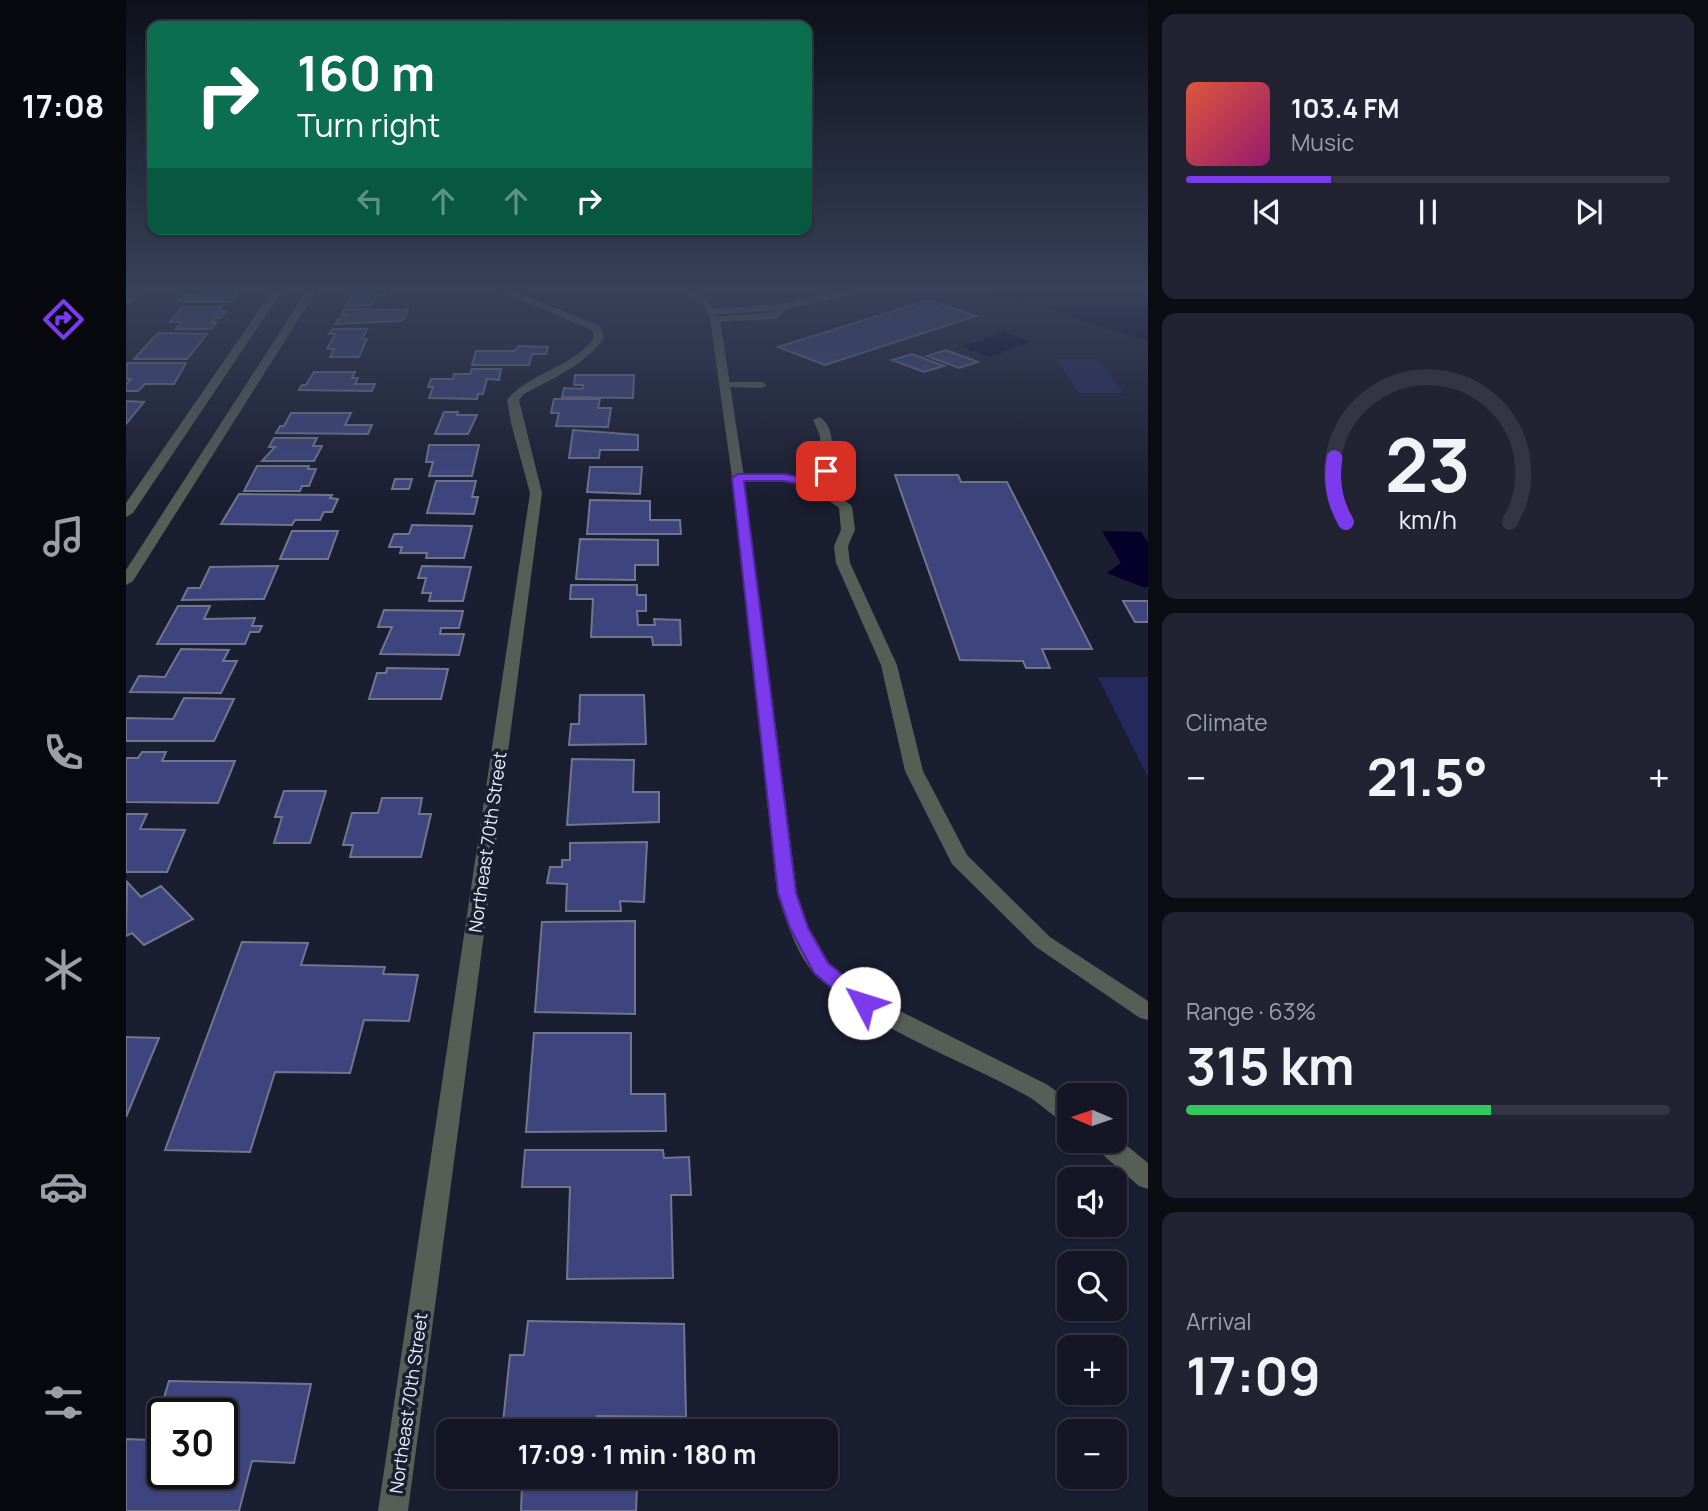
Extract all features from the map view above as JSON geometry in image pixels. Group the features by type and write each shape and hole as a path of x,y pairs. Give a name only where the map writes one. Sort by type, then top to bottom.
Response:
{"street":[{"path":"126,513 232,358"},
{"path":"126,581 269,358"},
{"name":"Northeast 70th Street","path":"393,1511 536,493 534,476 513,416 513,400 520,392 580,358"},
{"path":"720,358 738,478 787,893 799,928 821,968 864,1003 1040,1092 1057,1105"},
{"path":"724,384 762,385"},
{"path":"813,483 826,471 825,436 819,420"},
{"path":"738,478 784,478 813,483 845,506 848,530 841,546 843,564 889,665 914,771 959,859 1043,942 1148,1012"},
{"path":"1118,1153 1148,1178"}],"shaded area":[{"path":"1056,359 1098,359 1123,393 1079,393"},
{"path":"1102,531 1141,532 1148,542 1148,586 1145,588 1107,573 1121,563"},
{"path":"1098,677 1148,677 1148,777"}],"building":[{"path":"135,358 188,358 187,359"},
{"path":"474,358 531,358 529,365 472,365"},
{"path":"805,358 848,358 825,365"},
{"path":"921,358 944,366 924,372 892,360"},
{"path":"931,358 966,358 978,362 959,368"},
{"path":"127,363 186,363 174,384 145,384 138,391 126,391 126,384 131,379 126,379"},
{"path":"472,369 501,369 499,380 487,379 483,394 478,394 477,399 429,398 433,387 428,387 431,379 453,379 454,374 470,374"},
{"path":"314,372 355,372 352,378 358,378 355,384 375,384 372,391 299,390 302,385 306,385"},
{"path":"575,375 634,375 633,398 562,397 564,388 582,389 583,385 574,385"},
{"path":"554,399 600,399 598,408 611,408 608,427 556,426 559,413 551,413"},
{"path":"126,401 144,402 126,424"},
{"path":"444,412 477,415 468,434 435,434"},
{"path":"291,413 351,413 345,425 372,425 368,434 276,433 280,426 284,426"},
{"path":"573,430 638,435 638,450 600,450 599,458 569,458"},
{"path":"274,438 317,438 313,446 322,446 314,461 262,461 275,447 269,447"},
{"path":"429,445 479,445 472,476 429,476 433,462 426,462"},
{"path":"257,466 309,466 308,469 316,469 309,486 302,486 300,491 244,491"},
{"path":"590,467 642,467 640,494 587,492"},
{"path":"895,475 958,475 961,482 1007,482 1092,649 1042,649 1050,668 1026,668 1023,661 960,660"},
{"path":"395,479 412,479 409,489 392,489"},
{"path":"436,481 476,481 472,497 478,497 474,514 427,513"},
{"path":"239,494 332,495 330,498 338,499 332,512 324,512 320,520 295,520 292,525 221,524"},
{"path":"590,500 650,501 650,520 680,520 681,534 587,534"},
{"path":"412,525 472,526 464,558 426,558 427,553 400,553 402,547 389,547 394,534 409,534"},
{"path":"292,531 338,531 328,559 280,559"},
{"path":"580,539 658,540 658,565 635,565 635,580 576,579"},
{"path":"278,566 264,599 182,600 188,588 200,588 210,567"},
{"path":"422,566 471,567 463,601 429,601 431,593 422,593 426,578 418,578"},
{"path":"571,585 637,585 637,595 646,595 646,611 637,611 638,625 655,625 654,619 680,620 681,645 653,645 652,637 591,637 593,599 570,599"},
{"path":"1123,601 1148,601 1148,622 1135,622"},
{"path":"178,606 210,606 204,619 255,618 252,626 262,626 259,632 250,632 245,644 157,644"},
{"path":"384,610 463,611 459,628 441,628 440,634 464,634 459,655 380,654 392,627 378,627"},
{"path":"181,649 229,650 223,661 237,661 221,693 130,692 139,676 165,677"},
{"path":"387,668 448,669 441,699 369,699 377,673 386,673"},
{"path":"580,695 644,695 646,744 569,745 571,724 579,724"},
{"path":"184,698 234,699 214,741 126,741 126,718 173,719"},
{"path":"142,752 166,752 162,761 235,761 218,803 126,802 126,758 138,758"},
{"path":"572,759 634,760 633,792 659,792 659,822 567,825"},
{"path":"284,791 326,791 310,843 274,843 282,817 275,817"},
{"path":"382,798 422,798 419,814 431,814 421,857 350,857 353,845 343,845 352,813 378,813"},
{"path":"126,814 147,814 140,829 185,830 167,872 126,872"},
{"path":"647,842 644,902 620,901 621,911 566,911 567,884 547,883 550,867 562,867 562,860 570,860 570,843"},
{"path":"127,882 141,897 161,886 193,919 144,945 132,933 126,936"},
{"path":"635,921 635,1014 535,1012 542,922"},
{"path":"242,942 308,943 301,965 385,967 383,974 418,975 409,1021 364,1020 350,1073 275,1072 250,1152 165,1150"},
{"path":"534,1033 631,1033 631,1094 665,1094 666,1131 526,1132"},
{"path":"126,1037 159,1038 126,1117"},
{"path":"525,1150 663,1150 664,1158 689,1157 691,1195 671,1195 673,1278 567,1279 570,1187 522,1187"},
{"path":"528,1321 684,1324 686,1417 503,1419 510,1355 524,1355"},
{"path":"169,1381 311,1384 294,1463 252,1461 239,1511 126,1511 126,1439 147,1440 147,1489 238,1489 238,1398 164,1398"},
{"path":"522,1489 637,1489 636,1511 521,1511"}],"route":[{"path":"826,471 813,483 784,478 738,478 787,893 799,928 821,968 864,1003"}]}
